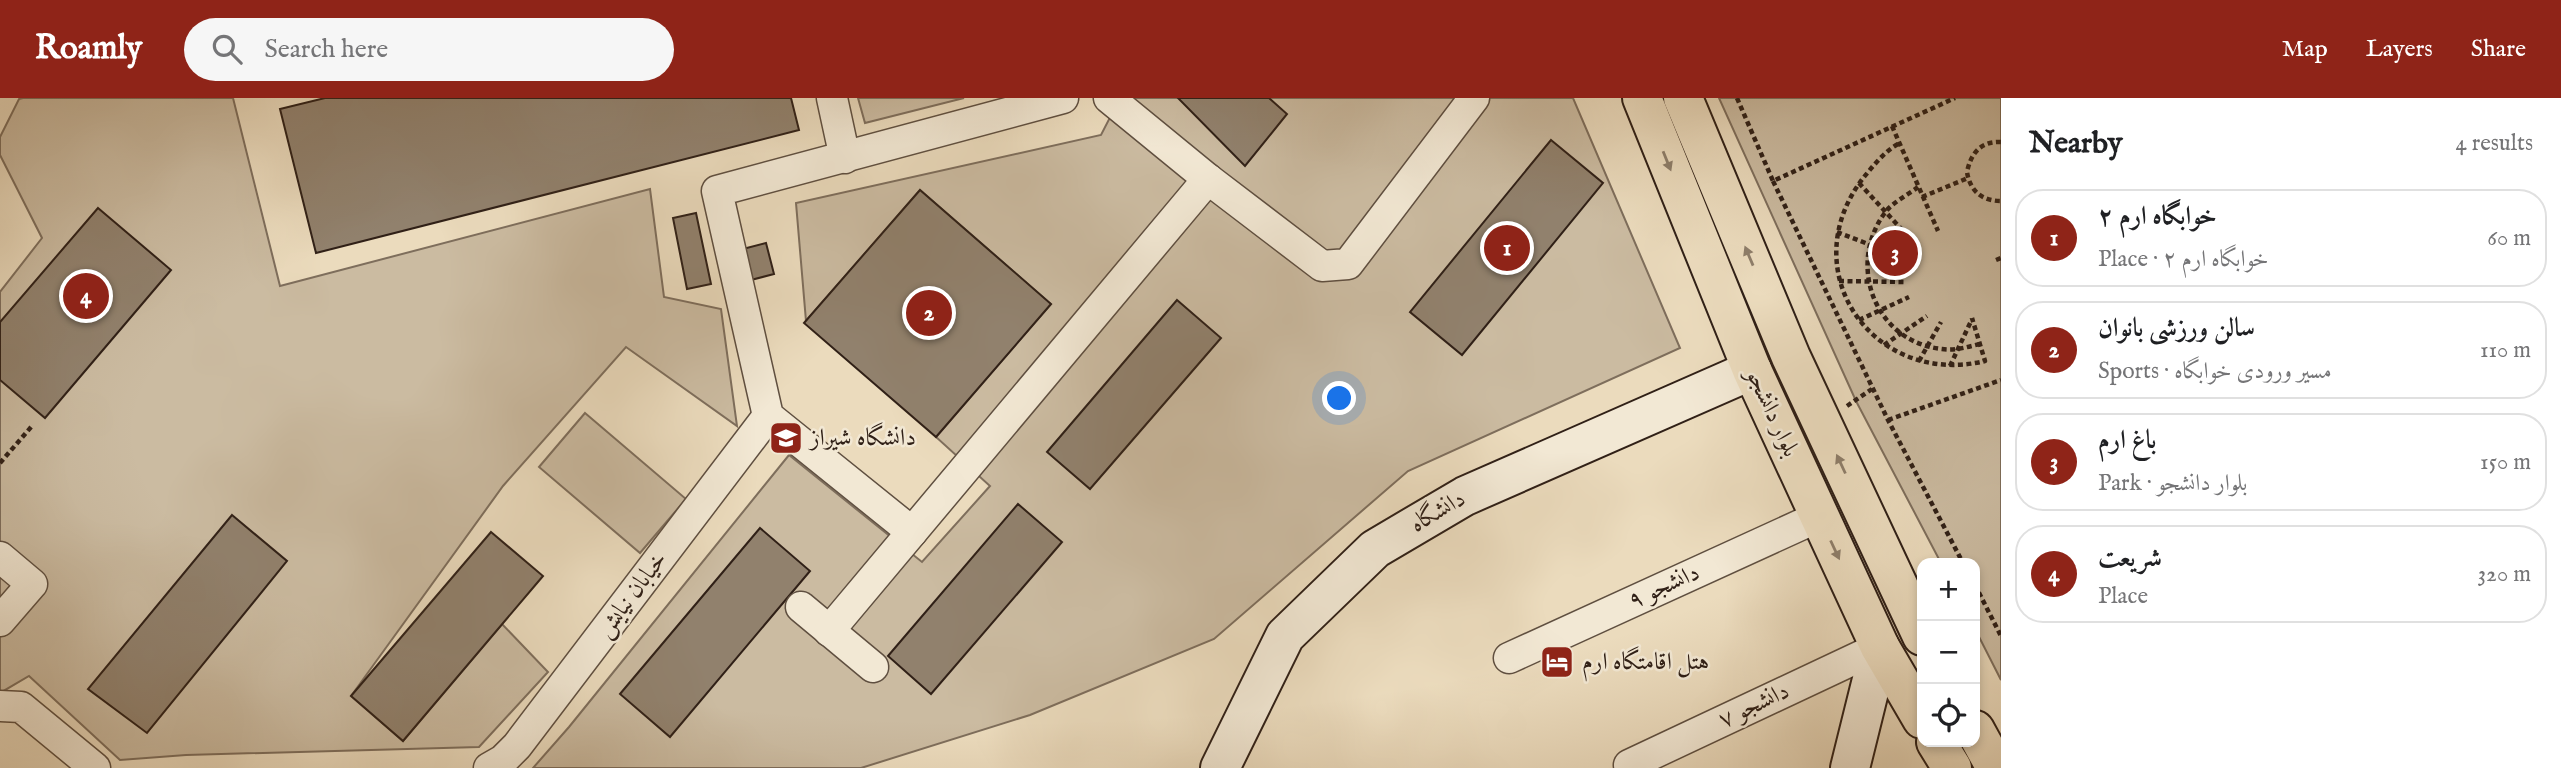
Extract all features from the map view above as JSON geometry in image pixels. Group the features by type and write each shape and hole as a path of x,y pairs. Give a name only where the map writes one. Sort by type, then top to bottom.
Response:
{"main road":[{"name":"بلوار دانشجو","path":"1642,98 1752,370 1880,648 1917,711"},
{"name":"بلوار دانشجو","path":"1683,98 1791,357 1917,625"},
{"path":"1980,739 1996,768"},
{"path":"1939,747 1952,768"}],"street":[{"path":"832,98 845,158"},
{"path":"912,532 768,416 717,191 1063,98"},
{"path":"1109,98 1208,179 1322,265 1348,264 1474,98"},
{"path":"829,631 1208,179"},
{"name":"دانشگاه","path":"1220,768 1284,636 1375,549 1465,496 1752,370"},
{"name":"خیابان نیایش","path":"489,768 503,760 517,746 768,416"},
{"name":"۹ دانشجو","path":"1509,658 1820,516"},
{"path":"0,557 32,584 0,621"},
{"path":"801,607 873,667"},
{"path":"1850,768 1880,648"},
{"name":"۷ دانشجو","path":"1629,765 1880,648"},
{"path":"0,706 21,707 95,768"}],"path":[{"path":"1737,98 1773,181 1888,420 1960,558"},
{"path":"1773,181 1955,98"},
{"path":"1892,126 1938,231"},
{"path":"2001,142 1983,145 1975,152 1969,161 1968,178 1973,190 1981,197 1990,201 2001,201"},
{"path":"1898,144 1881,157 1859,183 1844,207 1838,232 1836,267 1839,281 1852,312 1859,320 1884,345 1919,361 1950,366 1967,366 1985,361 1972,318 1950,366"},
{"path":"1923,197 1968,178"},
{"path":"1859,183 1916,245"},
{"path":"1918,187 1885,212 1868,244 1868,282 1880,311 1900,334 1927,346 1958,349 1980,344"},
{"path":"1838,232 1907,260"},
{"path":"1839,281 1904,282"},
{"path":"1859,320 1909,298"},
{"path":"1884,345 1927,316"},
{"path":"1919,361 1941,322"},
{"path":"1888,420 2001,380"},
{"path":"0,463 32,426"},
{"path":"1980,595 2001,636"}],"shaded area":[{"path":"233,98 280,286 650,189 664,297 721,309 737,426 626,347 503,486 351,696 403,741 502,624 548,672 479,747 186,755 120,760 29,676 0,693 0,292 42,238 0,155 0,137 19,99"},
{"path":"858,98 964,98 865,123"},
{"path":"1120,98 1573,98 1680,348 1408,471 1214,639 1030,715 861,768 533,768 789,455 922,562 990,486 936,437 1051,304 920,190 806,321 796,203 1101,135"},
{"path":"1719,98 2001,98 2001,680 1980,639 1980,558 1938,558 1856,401"},
{"path":"585,413 686,499 640,553 539,467"}],"building":[{"path":"325,98 791,98 799,130 316,253 280,109"},
{"path":"1178,98 1269,98 1287,114 1245,166"},
{"path":"1551,140 1603,183 1462,355 1410,312"},
{"path":"920,190 1051,304 936,437 804,323"},
{"path":"98,208 171,270 45,418 0,380 0,322"},
{"path":"696,213 711,284 687,289 673,218"},
{"path":"766,243 774,274 747,281 739,250"},
{"path":"1177,300 1221,338 1090,489 1047,452"},
{"path":"1018,504 1062,542 931,694 888,656"},
{"path":"232,515 287,561 147,733 88,689"},
{"path":"760,528 810,571 670,737 620,694"},
{"path":"491,532 543,576 403,741 351,696"}],"place":[{"name":"خوابگاه ارم ۲","path":"1507,248"},
{"name":"باغ ارم","path":"1895,253"},
{"name":"شریعت","path":"86,296"},
{"name":"سالن ورزشی بانوان","path":"929,313"},
{"name":"دانشگاه شیراز","path":"786,438"},
{"name":"هتل اقامتگاه ارم","path":"1557,662"}]}
